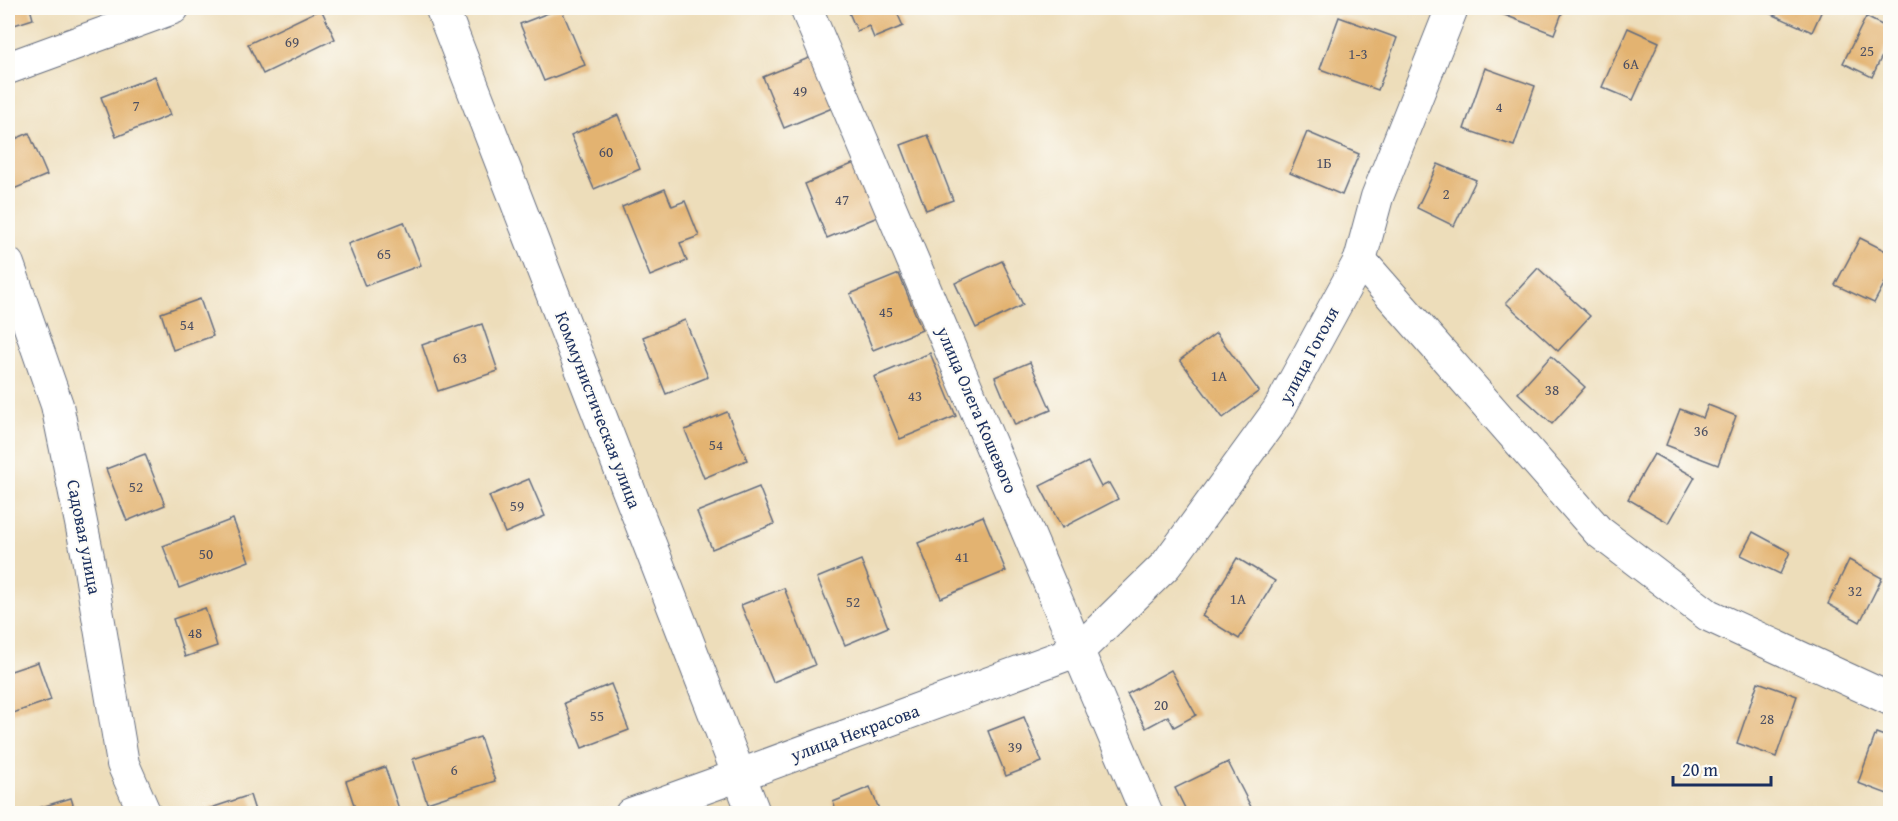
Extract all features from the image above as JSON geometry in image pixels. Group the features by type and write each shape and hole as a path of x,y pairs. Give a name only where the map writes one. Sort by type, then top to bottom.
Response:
{"street":[{"path":"8,68 172,8"},
{"name":"Коммунистическая улица","path":"442,8 754,813"},
{"name":"улица Олега Кошевого","path":"806,8 1148,813"},
{"name":"улица Гоголя","path":"1079,650 1166,565 1278,411 1360,260 1377,197 1452,8"},
{"path":"1360,260 1598,531 1708,615 1890,699"},
{"name":"Садовая улица","path":"8,264 57,405 88,557 123,764 145,813"},
{"name":"улица Некрасова","path":"632,813 1079,650"}],"building":[{"path":"8,8 30,8 33,19 8,27"},
{"path":"561,8 585,65 544,81 520,24"},
{"path":"847,8 895,8 903,26 874,38 869,26 857,31"},
{"path":"1505,8 1564,8 1554,34 1502,14"},
{"path":"1758,8 1823,8 1812,32"},
{"path":"321,9 335,39 263,74 248,44"},
{"path":"1339,17 1397,38 1378,90 1320,69"},
{"path":"1866,17 1890,29 1890,39 1872,77 1843,63"},
{"path":"1628,28 1659,42 1633,100 1602,87"},
{"path":"816,55 837,106 784,128 763,77"},
{"path":"1485,68 1535,86 1514,146 1464,129"},
{"path":"155,76 170,115 116,137 101,97"},
{"path":"618,115 640,169 594,189 571,135"},
{"path":"1307,132 1359,154 1342,195 1290,173"},
{"path":"29,133 47,175 9,191 8,142"},
{"path":"928,135 953,200 926,210 901,145"},
{"path":"857,162 880,216 827,238 805,184"},
{"path":"1438,164 1476,180 1454,226 1417,208"},
{"path":"665,189 672,206 685,201 699,236 680,243 687,261 650,276 622,207"},
{"path":"404,222 421,265 365,286 348,244"},
{"path":"1860,238 1890,253 1890,273 1874,303 1835,285"},
{"path":"1002,261 1023,305 976,328 955,283"},
{"path":"1538,268 1590,316 1558,351 1506,303"},
{"path":"899,274 922,330 873,350 850,294"},
{"path":"200,299 213,336 173,350 161,313"},
{"path":"685,320 708,377 666,394 643,337"},
{"path":"482,324 498,371 438,391 422,345"},
{"path":"1216,333 1259,391 1223,418 1180,360"},
{"path":"930,353 956,416 900,439 874,377"},
{"path":"1551,356 1585,387 1552,424 1518,393"},
{"path":"1030,362 1051,410 1015,425 995,377"},
{"path":"1708,405 1736,416 1718,465 1666,445 1680,409 1703,418"},
{"path":"727,412 747,460 704,478 685,430"},
{"path":"145,454 165,505 127,521 106,469"},
{"path":"1654,454 1695,477 1669,523 1628,499"},
{"path":"1088,462 1101,487 1109,483 1118,499 1062,528 1040,486"},
{"path":"529,479 545,516 505,533 489,496"},
{"path":"759,487 774,524 712,549 697,512"},
{"path":"983,516 1006,571 941,598 918,543"},
{"path":"233,519 249,561 179,588 163,546"},
{"path":"1753,532 1790,552 1780,574 1741,555"},
{"path":"1237,558 1275,581 1239,639 1202,616"},
{"path":"861,560 888,627 845,645 817,578"},
{"path":"1849,560 1882,578 1860,622 1828,604"},
{"path":"784,588 815,665 773,682 741,605"},
{"path":"205,608 217,646 185,657 173,619"},
{"path":"38,662 51,700 13,713 8,697 8,672"},
{"path":"1171,670 1196,715 1174,727 1168,716 1146,728 1127,694"},
{"path":"1758,682 1797,696 1776,757 1737,743"},
{"path":"611,684 629,730 582,748 564,703"},
{"path":"1024,717 1042,762 1006,776 988,731"},
{"path":"1876,733 1890,738 1890,795 1858,783"},
{"path":"480,737 495,781 427,803 413,759"},
{"path":"1228,762 1251,807 1238,814 1188,814 1175,788"},
{"path":"385,767 400,812 357,814 346,781"},
{"path":"870,787 881,814 838,814 833,802"},
{"path":"250,795 256,814 210,814 208,809"},
{"path":"71,798 76,814 22,814 22,813"}]}
